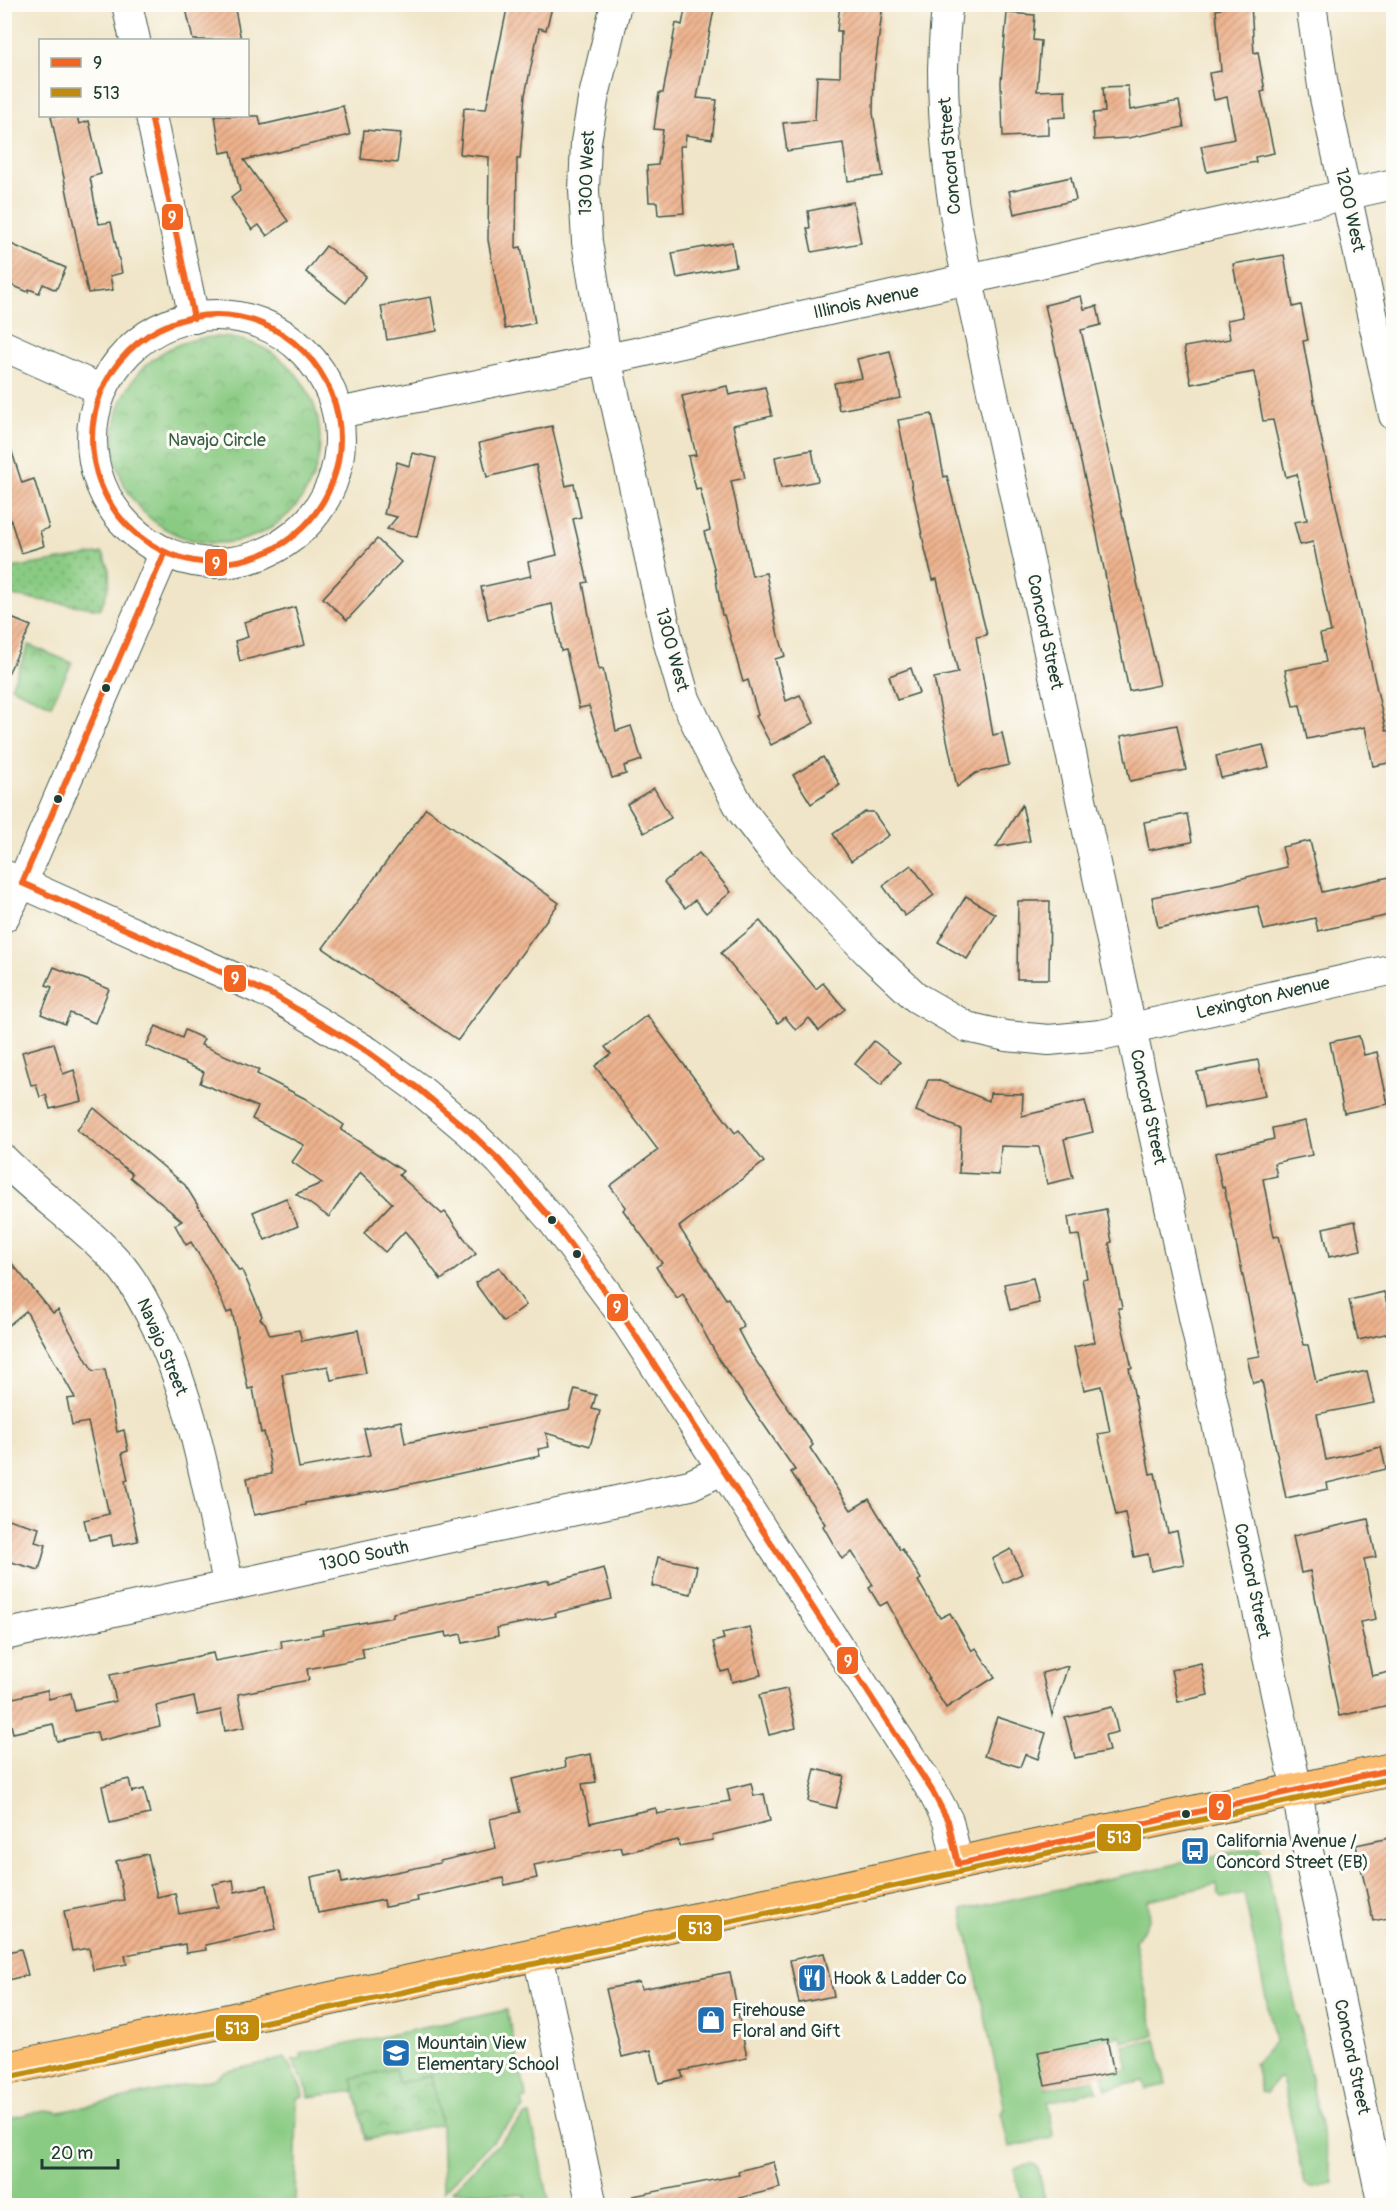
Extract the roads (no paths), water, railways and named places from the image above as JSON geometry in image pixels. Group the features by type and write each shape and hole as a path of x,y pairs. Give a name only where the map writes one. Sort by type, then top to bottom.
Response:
{"main road":[{"path":"4,2069 1394,1769"}],"street":[{"path":"127,4 135,39"},
{"name":"1300 West","path":"616,4 593,100 586,142 584,190 587,242 606,358 668,639 685,699 711,754 742,811 782,862 868,954 917,998 967,1027 1006,1036 1049,1040 1101,1035 1131,1028"},
{"name":"Concord Street","path":"948,4 943,86 946,158 952,202 1297,1790 1383,2205"},
{"name":"1200 West","path":"1311,4 1324,93 1394,416"},
{"path":"151,117 194,318"},
{"name":"Illinois Avenue","path":"338,413 606,358 1394,184"},
{"path":"222,316 242,318 280,333 311,359 323,375 338,413 341,432 340,455 335,477 326,499 313,518 297,534 277,547 256,557 234,562 211,564 188,560 165,552 132,531 105,496 97,476 93,454 92,433 95,411 102,390 116,367 142,340 168,326 194,318 222,316"},
{"path":"4,346 102,390"},
{"path":"4,917 13,879 165,552"},
{"path":"13,879 276,996 368,1052 419,1089 500,1161 552,1220 619,1310 933,1792 948,1821 958,1864"},
{"name":"Lexington Avenue","path":"1131,1028 1394,969"},
{"name":"Navajo Street","path":"4,1160 103,1247 121,1266 140,1293 163,1339 181,1383 229,1586"},
{"name":"1300 South","path":"4,1635 690,1485 722,1470"},
{"path":"538,1954 592,2205"}],"place":[{"name":"California Avenue / Concord Street (EB)","path":"1195,1851"},
{"name":"Hook & Ladder Co","path":"812,1978"},
{"name":"Firehouse Floral and Gift","path":"711,2020"},
{"name":"Mountain View Elementary School","path":"396,2053"}],"park label":[{"name":"Navajo Circle","path":"217,440"}]}
